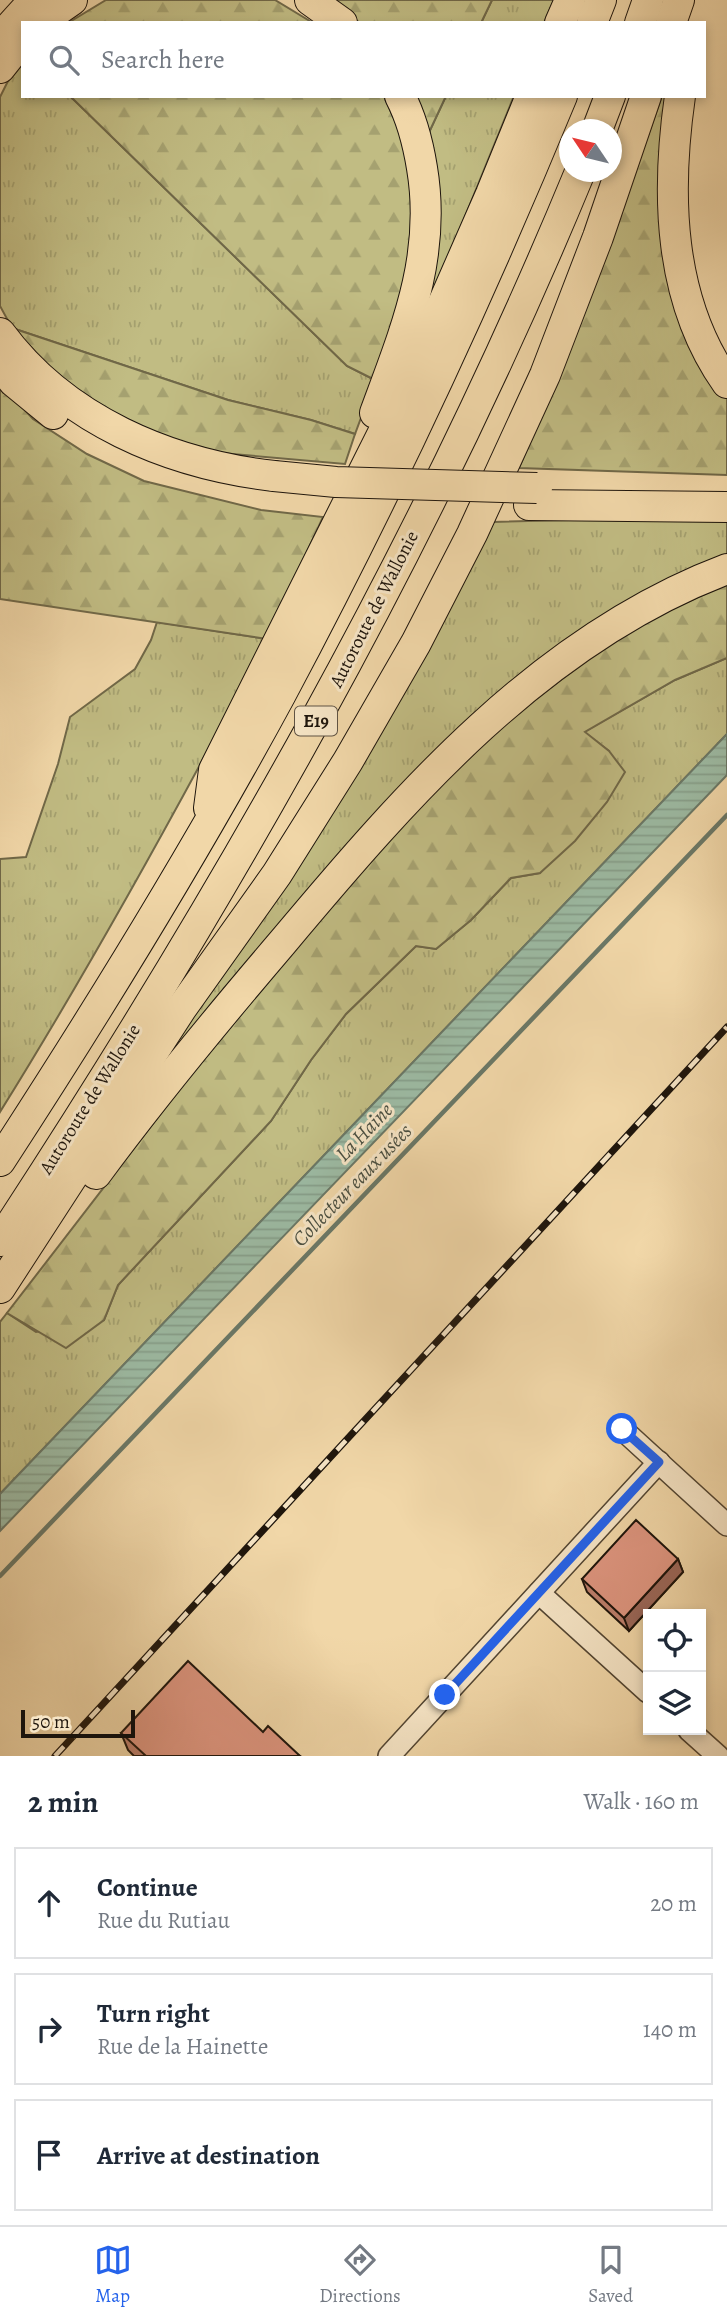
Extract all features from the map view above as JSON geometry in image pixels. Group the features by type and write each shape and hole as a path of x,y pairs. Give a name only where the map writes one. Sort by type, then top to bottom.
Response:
{"highway":[{"path":"0,38 27,8 38,0"},
{"path":"43,21 72,0"},
{"path":"310,0 339,21"},
{"path":"561,21 570,0"},
{"path":"593,21 601,0"},
{"path":"641,21 649,0"},
{"path":"672,21 679,0"},
{"path":"693,21 698,0"},
{"path":"0,68 21,42"},
{"path":"291,620 325,529 371,422 407,326 419,282 426,240 426,190 418,141 401,98"},
{"path":"207,826 215,770 409,381 530,98"},
{"name":"E19","path":"0,1161 207,826 334,593 433,393 519,202 561,98"},
{"path":"602,119 610,98"},
{"path":"0,1288 181,1009 277,874 348,761 416,643 472,534 545,374 598,237 645,98"},
{"path":"680,98 673,151 672,189 680,267 695,324 727,383"},
{"name":"Autoroute de Wallonie","path":"0,1241 188,940 318,717 475,409 576,182"},
{"path":"0,332 15,353 56,392 98,420 132,438 191,460 242,472 270,485"},
{"path":"0,365 14,382 47,410 118,454 156,470 209,483 270,485 336,482 727,507"},
{"path":"533,496 727,491"},
{"path":"0,1299 209,1029 341,873 446,761 500,710 563,658 611,625 654,601 727,569"}],"street":[{"path":"622,1429 727,1525"},
{"path":"389,1756 659,1462"},
{"path":"539,1593 643,1687"},
{"path":"695,1735 718,1756"}],"green space":[{"path":"106,0 275,0 310,21 71,21"},
{"path":"330,0 492,0 482,21 357,21"},
{"path":"492,0 554,0 545,21 482,21"},
{"path":"21,62 21,98 72,98 347,366 375,380 355,434 311,420 228,400 12,328 0,306 0,97"},
{"path":"72,98 385,98 406,146 412,188 412,246 406,284 375,380 347,366"},
{"path":"414,98 445,98 425,141"},
{"path":"445,98 513,98 384,416 425,141"},
{"path":"661,98 670,98 663,183 727,398 727,475 519,468 595,284"},
{"path":"12,328 228,400 311,420 355,434 345,464 221,453 162,436 112,412 65,382"},
{"path":"0,383 33,419 87,454 144,481 261,510 323,517 267,639 0,599"},
{"path":"727,520 727,557 150,1090 188,1017 493,522"},
{"path":"727,584 727,658 675,680 585,732 609,751 625,772 607,802 575,841 540,873 511,878 471,920 436,949 416,946 346,1014 311,1060 271,1121 118,1285 104,1320 66,1348 7,1313 219,1038 399,826 511,717 613,641 652,618"},
{"path":"157,622 267,639 138,878 0,1112 0,859 26,857 58,764 70,717 135,669 151,640"},
{"path":"727,658 727,734 0,1494 0,1322 7,1313 36,1332 104,1320 118,1285 271,1121 311,1060 346,1014 416,946 436,949 471,920 511,878 540,873 609,751 584,732 675,680"}],"water":[{"name":"La Haine","path":"727,734 727,775 0,1531 0,1494"}],"building":[{"path":"636,1520 678,1559 624,1618 582,1579"},
{"path":"188,1661 263,1732 268,1726 300,1756 146,1756 121,1733"}],"waterway":[{"name":"Collecteur eaux usées","path":"0,1576 727,815"}],"railway":[{"path":"55,1756 727,1027"}],"route":[{"path":"445,1695 659,1462 622,1429"}]}
